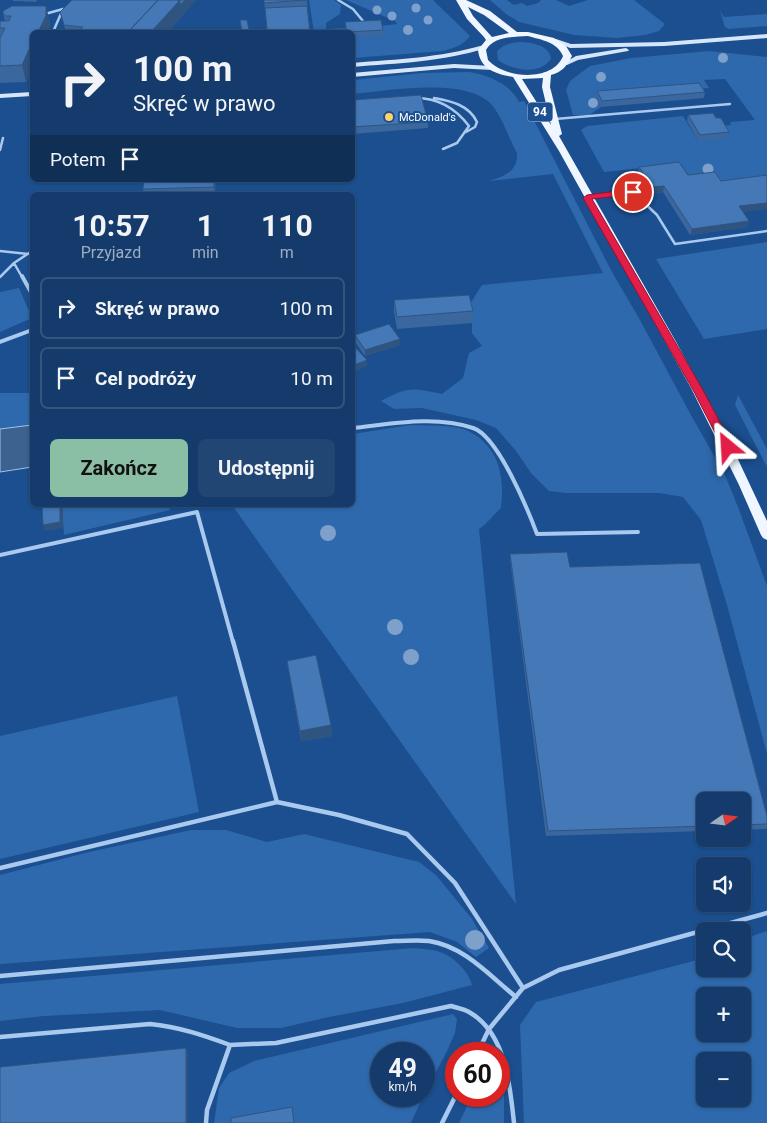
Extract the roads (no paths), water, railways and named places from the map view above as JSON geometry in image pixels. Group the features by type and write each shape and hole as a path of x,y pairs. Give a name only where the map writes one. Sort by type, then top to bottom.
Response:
{"main road":[{"path":"460,0 487,13 515,34"},
{"path":"460,0 470,17 488,36 487,44 482,54 485,61 492,68"},
{"path":"355,65 423,59 473,51 500,37 515,34 540,36 570,46 665,44 767,36"},
{"path":"355,75 454,66 492,68 518,77 548,75 563,68 569,57 566,50 556,42"},
{"path":"567,63 584,56 665,44"},
{"name":"94","path":"548,75 546,87 562,151"},
{"name":"94","path":"518,77 562,151 712,417 743,477 767,535"},
{"path":"0,96 30,94"}],"lane":[{"path":"338,0 353,10 363,21"},
{"path":"39,15 63,9 68,5"},
{"path":"54,30 63,9"},
{"path":"427,97 439,102 458,115 469,126 457,143 443,149"},
{"path":"408,98 427,97 445,100 470,111 477,122 475,127 466,132"},
{"path":"553,119 584,118 730,104"},
{"path":"0,150 3,138"},
{"path":"587,198 633,192 657,215 675,244 767,231"},
{"path":"0,251 28,254"},
{"path":"0,277 14,263 28,254"},
{"path":"14,263 30,291"},
{"path":"0,342 30,331"},
{"path":"355,428 428,420 475,428 496,449 524,499 537,534 638,532"},
{"path":"0,555 197,512 277,802"},
{"path":"0,868 277,802 339,815 407,834 455,883 523,988"},
{"path":"483,1042 489,1029 523,988 559,970 767,913"},
{"path":"0,976 394,941 421,941 440,944 461,952 516,997"},
{"path":"0,1037 150,1024 173,1026 194,1031 230,1045 276,1043 451,1006 464,1007 489,1029 506,1070 514,1123"},
{"path":"206,1123 207,1110 230,1045"},
{"path":"442,1123 450,1107"}],"place":[{"name":"McDonald's","path":"389,117"}]}
